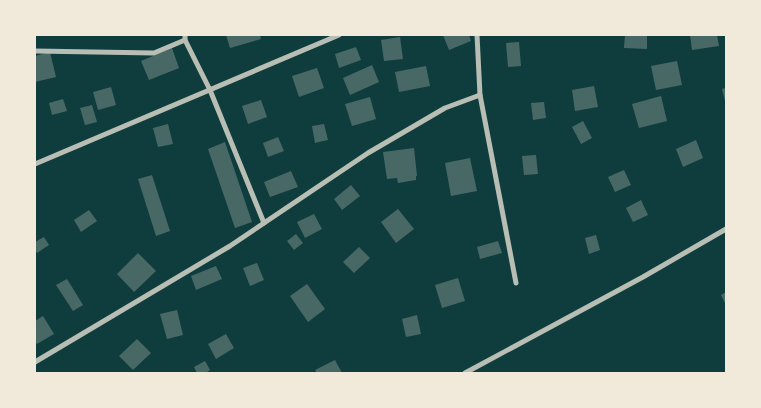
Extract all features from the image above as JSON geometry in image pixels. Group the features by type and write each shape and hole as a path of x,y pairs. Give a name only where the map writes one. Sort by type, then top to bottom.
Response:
{"street":[{"path":"35,164 339,35"},
{"path":"477,35 480,95 516,283"},
{"path":"35,51 154,54 185,38 210,90 264,223"},
{"path":"35,362 230,246 368,153 445,108 480,95"},
{"path":"465,373 643,277 726,229"}],"building":[{"path":"226,35 260,35 261,39 230,48"},
{"path":"443,35 469,35 471,41 449,50"},
{"path":"625,35 647,35 647,49 624,48"},
{"path":"690,35 717,35 719,46 692,50"},
{"path":"400,37 403,59 384,61 381,40"},
{"path":"519,42 521,66 508,67 506,43"},
{"path":"356,47 361,60 339,68 335,54"},
{"path":"172,48 179,68 149,80 141,61"},
{"path":"50,52 56,77 35,82 35,56"},
{"path":"677,61 682,85 656,90 651,66"},
{"path":"372,65 379,82 350,95 343,78"},
{"path":"426,66 430,86 399,92 395,72"},
{"path":"317,68 324,88 299,97 292,76"},
{"path":"594,86 598,107 575,111 572,90"},
{"path":"111,87 116,105 98,110 93,92"},
{"path":"726,88 726,101 725,101 722,89"},
{"path":"661,96 667,121 639,128 632,104"},
{"path":"370,97 376,119 352,126 345,104"},
{"path":"63,99 67,111 52,115 49,103"},
{"path":"261,100 267,117 248,124 242,106"},
{"path":"544,102 546,118 533,120 531,103"},
{"path":"92,105 97,122 85,125 80,108"},
{"path":"583,121 592,138 581,144 572,127"},
{"path":"168,124 173,144 158,147 153,128"},
{"path":"324,124 328,140 315,143 312,126"},
{"path":"278,137 284,151 268,157 263,143"},
{"path":"696,140 703,158 683,167 676,149"},
{"path":"225,142 252,222 235,228 208,149"},
{"path":"414,148 416,180 398,183 397,178 387,179 383,152"},
{"path":"536,155 538,174 524,175 522,156"},
{"path":"470,158 477,191 451,196 445,163"},
{"path":"624,170 631,185 615,192 608,177"},
{"path":"291,171 298,187 270,197 264,182"},
{"path":"152,175 170,231 156,236 138,179"},
{"path":"351,185 360,196 342,210 334,199"},
{"path":"641,200 648,215 633,222 626,208"},
{"path":"398,209 414,229 396,243 381,222"},
{"path":"89,210 97,221 81,232 74,220"},
{"path":"314,214 322,229 305,238 297,222"},
{"path":"296,234 303,243 294,250 287,241"},
{"path":"596,235 600,250 589,254 585,238"},
{"path":"44,237 49,245 37,253 35,242"},
{"path":"498,241 502,253 480,259 477,247"},
{"path":"359,247 370,258 354,273 343,262"},
{"path":"138,253 156,271 134,292 117,274"},
{"path":"257,263 264,280 250,286 243,268"},
{"path":"216,266 222,279 196,290 191,276"},
{"path":"458,278 465,301 442,308 435,285"},
{"path":"67,279 83,305 73,311 56,285"},
{"path":"307,284 325,309 308,322 290,296"},
{"path":"726,292 726,305 721,295"},
{"path":"177,310 183,335 167,339 160,314"},
{"path":"417,315 421,334 406,337 402,319"},
{"path":"43,316 54,334 37,344 35,341 35,321"},
{"path":"226,334 234,348 216,359 208,344"},
{"path":"137,339 151,353 133,370 119,356"},
{"path":"335,360 342,373 317,373 315,370"},
{"path":"205,361 210,370 206,373 197,373 194,367"}]}
